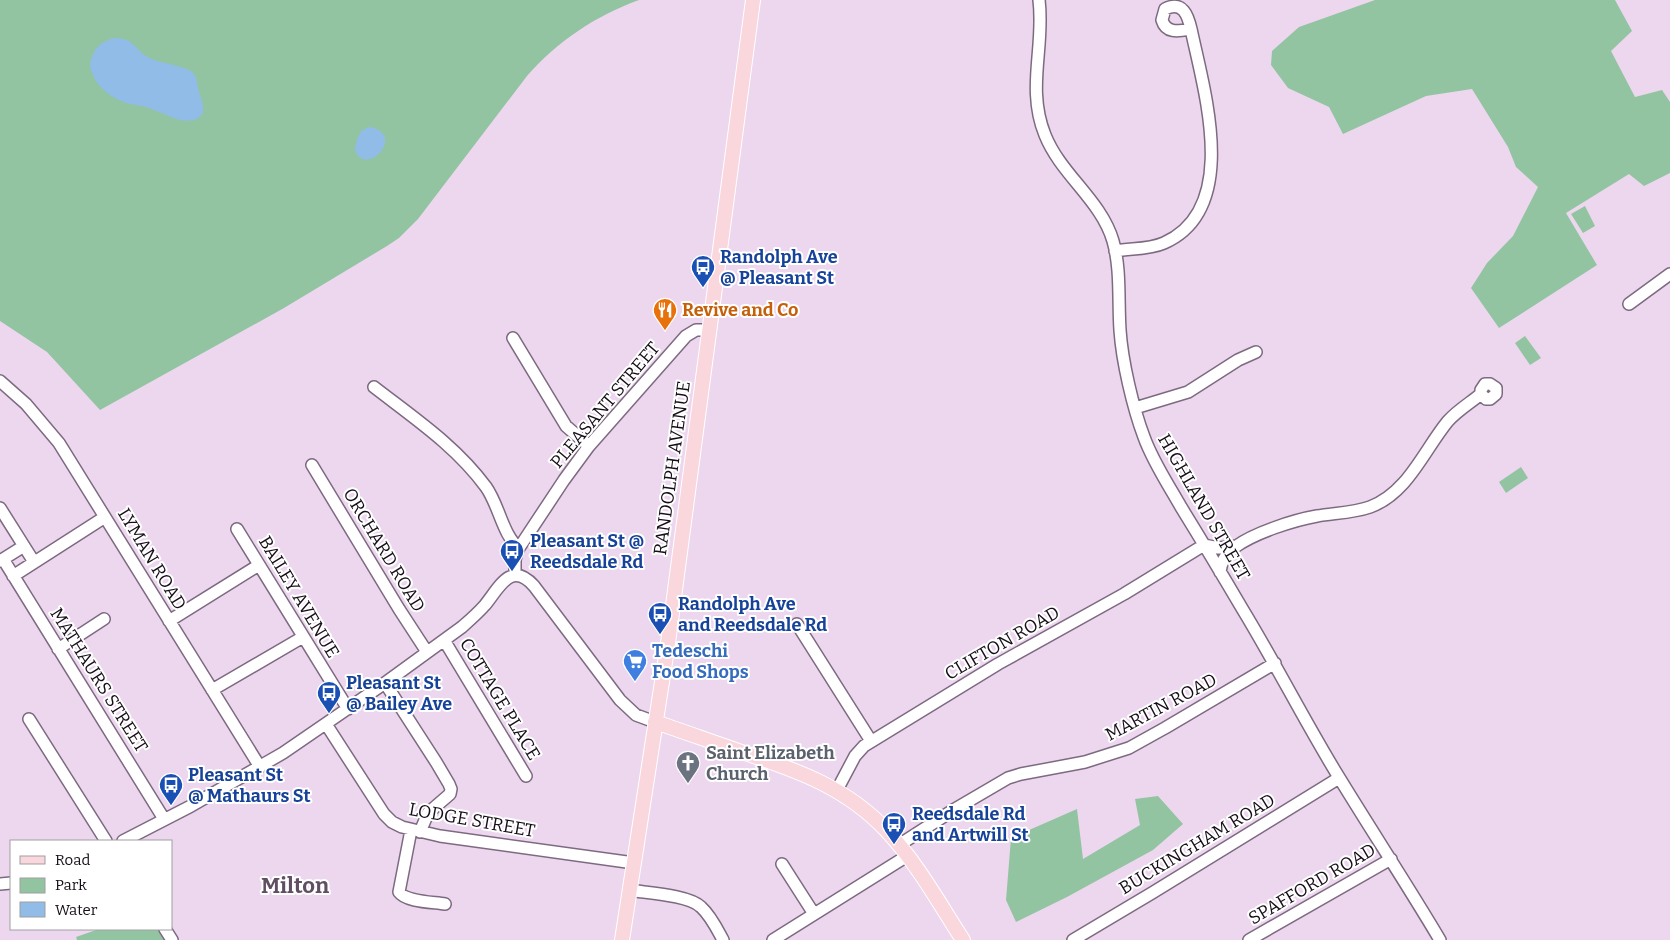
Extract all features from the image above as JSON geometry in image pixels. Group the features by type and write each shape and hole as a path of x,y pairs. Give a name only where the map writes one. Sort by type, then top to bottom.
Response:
{"main road":[{"name":"RANDOLPH AVENUE","path":"622,940 656,722 753,0"},
{"path":"656,722 798,772 837,790 877,821 903,850 962,940"}],"street":[{"name":"HIGHLAND STREET","path":"1040,0 1036,90 1039,118 1054,154 1105,221 1110,232 1115,251 1121,340 1135,408 1144,436 1153,457 1275,663 1339,778 1440,940"},
{"path":"1115,251 1149,248 1169,241 1191,224 1206,199 1210,175 1211,134 1208,114 1188,15 1182,7 1172,5 1165,9 1162,20 1164,26 1170,30 1191,30"},
{"path":"1629,304 1670,274"},
{"name":"PLEASANT STREET","path":"515,575 515,560 519,548 589,446 686,336 696,330 710,330"},
{"path":"512,338 566,426 589,446"},
{"path":"1135,408 1188,392 1238,360 1256,352"},
{"name":"LYMAN ROAD","path":"0,380 26,404 51,433 106,517 260,767"},
{"path":"374,387 465,460 487,488 512,541 519,548"},
{"path":"1204,545 1219,548 1236,546 1268,531 1316,516 1364,509 1380,503 1399,488 1432,442 1457,412 1481,394"},
{"name":"ORCHARD ROAD","path":"312,465 427,652"},
{"path":"0,508 34,562"},
{"path":"13,576 106,517"},
{"name":"BAILEY AVENUE","path":"237,529 348,709"},
{"name":"CLIFTON ROAD","path":"837,790 857,752 871,742 998,664 1124,594 1204,545"},
{"path":"2,560 24,546"},
{"path":"1220,572 1224,559 1236,546"},
{"name":"MATHAURS STREET","path":"2,560 164,819"},
{"path":"169,621 259,565"},
{"path":"125,840 260,767 326,724 471,619 506,579 515,575 525,577 534,586 626,706 638,716 656,722"},
{"path":"58,649 104,619"},
{"path":"797,624 871,742"},
{"path":"212,690 302,637"},
{"name":"COTTAGE PLACE","path":"444,640 526,776"},
{"name":"MARTIN ROAD","path":"774,940 814,914 903,850 955,809 1008,778 1085,762 1130,748 1275,663"},
{"path":"385,683 433,756 450,786 450,794 428,813 416,831 399,892 408,899 445,904"},
{"path":"29,719 105,840"},
{"name":"LODGE STREET","path":"326,724 384,814 396,825 448,837 634,863"},
{"name":"BUCKINGHAM ROAD","path":"1073,940 1339,778"},
{"name":"SPAFFORD ROAD","path":"1249,940 1391,859"},
{"path":"782,864 814,914"},
{"path":"629,890 694,902 704,909 723,940"}],"green space":[{"path":"0,0 639,0 592,22 564,41 539,63 527,76 418,219 399,238 284,308 100,410 47,352 0,321"},
{"path":"1375,0 1615,0 1632,31 1611,51 1635,97 1662,90 1670,102 1670,173 1644,186 1629,174 1566,213 1597,265 1499,328 1471,288 1487,263 1513,236 1538,187 1516,167 1508,147 1472,89 1426,96 1343,134 1329,107 1288,88 1271,65 1272,51 1299,27"},
{"path":"1585,206 1595,226 1583,233 1571,214"},
{"path":"1525,336 1541,358 1530,365 1515,343"},
{"path":"1521,467 1528,478 1506,493 1499,482"},
{"path":"1158,796 1183,824 1153,850 1067,897 1016,922 1006,900 1011,838 1077,809 1083,859 1140,825 1135,799"},
{"path":"96,930 160,930 167,940 77,940 76,937"}],"water":[{"path":"114,38 127,40 152,59 191,71 196,78 202,101 202,115 195,120 186,121 146,107 129,104 111,96 95,80 90,62 99,46 105,41"},
{"path":"369,127 380,131 385,137 385,144 375,157 361,158 355,151 357,140 360,133"}],"place":[{"name":"Randolph Ave @ Pleasant St","path":"703,288"},
{"name":"Revive and Co","path":"665,331"},
{"name":"Pleasant St @ Reedsdale Rd","path":"512,572"},
{"name":"Randolph Ave and Reedsdale Rd","path":"660,635"},
{"name":"Tedeschi Food Shops","path":"635,682"},
{"name":"Pleasant St @ Bailey Ave","path":"329,714"},
{"name":"Saint Elizabeth Church","path":"688,784"},
{"name":"Pleasant St @ Mathaurs St","path":"171,806"},
{"name":"Reedsdale Rd and Artwill St","path":"894,845"}],"district":[{"name":"Milton","path":"295,885"}]}
